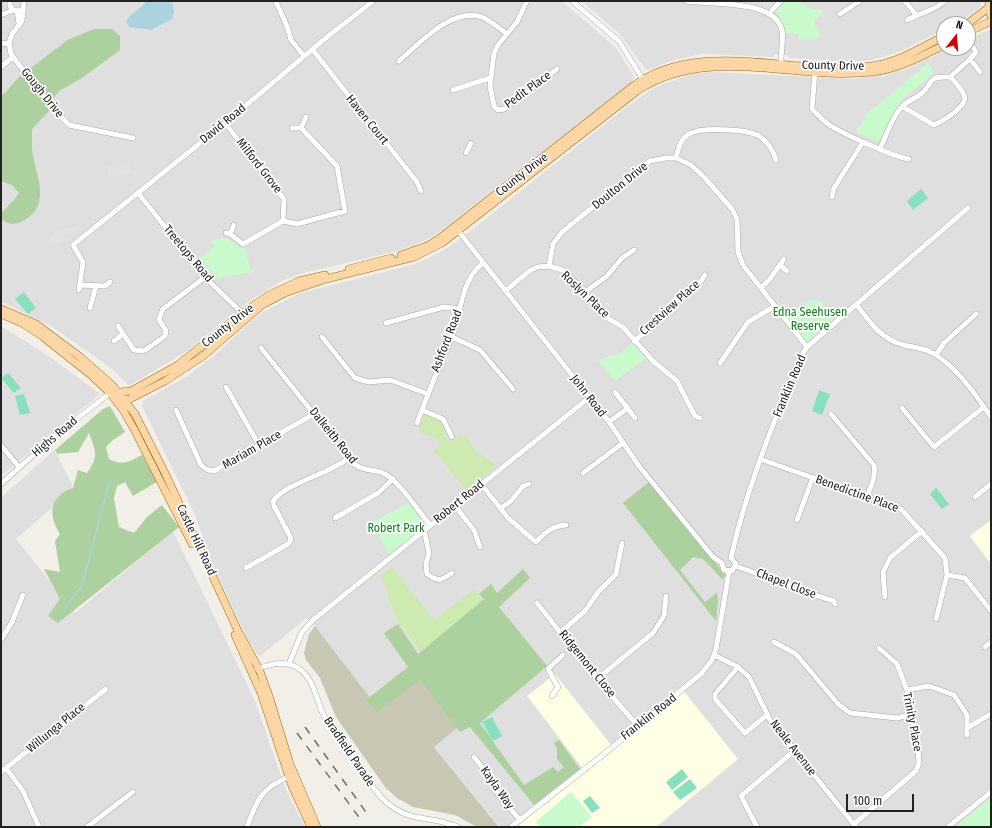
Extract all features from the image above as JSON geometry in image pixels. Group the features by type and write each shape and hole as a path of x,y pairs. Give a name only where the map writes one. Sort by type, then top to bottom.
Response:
{"main road":[{"path":"989,4 991,16"},
{"path":"976,16 989,4"},
{"path":"976,28 991,21"},
{"name":"County Drive","path":"781,67 872,66 895,61 936,40"},
{"name":"County Drive","path":"124,400 135,397 190,365 233,331 262,305 287,292 326,279 414,257 442,243 456,229 645,82 674,66 710,61 815,71 874,72 906,63 936,49"},
{"name":"County Drive","path":"110,393 131,391 178,365 241,314 284,287 299,281 412,252 456,229"},
{"name":"Castle Hill Road","path":"1,309 27,319 48,332 112,385 135,414 165,473 256,670 291,776 311,827"},
{"name":"Castle Hill Road","path":"1,314 22,323 42,336 91,375 110,393 124,410 256,670"},
{"path":"112,385 110,393 124,400"},
{"name":"Castle Hill Road","path":"291,776 317,827"}],"street":[{"path":"1,44 9,43 12,34 22,21 25,1"},
{"name":"David Road","path":"96,286 79,287 83,262 73,245 225,122 312,49 373,1"},
{"path":"453,90 490,78 494,53 517,22 527,1"},
{"path":"572,1 619,42 645,82"},
{"path":"686,1 751,2 763,5 772,10 782,30 781,67"},
{"path":"772,10 781,1"},
{"path":"840,14 860,1"},
{"path":"905,1 916,14"},
{"path":"907,20 916,14 932,11 945,1"},
{"path":"2,14 10,2 15,10 19,23"},
{"path":"276,2 287,26 291,40 304,56"},
{"path":"2,14 23,9"},
{"path":"398,61 450,19 468,15 481,17 493,23 507,34"},
{"name":"Gough Drive","path":"9,43 14,57 53,108 69,125 133,138"},
{"name":"Haven Court","path":"312,49 417,182 420,191"},
{"path":"880,149 897,114 903,106 922,93 930,81 935,78 950,77 973,56"},
{"path":"1,67 14,57"},
{"path":"970,59 980,72"},
{"name":"Pedit Place","path":"490,78 491,97 494,106 498,110 504,109 521,98 557,69"},
{"path":"815,71 812,109 828,124 863,142 903,159 909,160"},
{"path":"903,106 934,124 945,120 964,104 965,98 964,94 950,77"},
{"path":"301,128 306,117"},
{"name":"Milford Grove","path":"225,122 284,199 283,221"},
{"path":"234,225 228,234 243,244 283,221 298,224 345,211 337,166 301,128 292,128"},
{"path":"776,160 772,148 758,136 744,131 704,130 689,134 681,143 676,158 691,165 732,209 737,219 739,230 738,252 743,266 807,347"},
{"path":"832,197 834,188 863,142"},
{"path":"466,153 471,144"},
{"name":"Doulton Drive","path":"549,266 553,244 562,232 650,162 666,158 676,158"},
{"name":"Treetops Road","path":"138,193 205,277 241,314"},
{"name":"Franklin Road","path":"731,558 740,518 760,459 799,359 807,347 968,208"},
{"name":"John Road","path":"456,229 590,397 639,466 687,526 722,564"},
{"path":"585,292 607,276 622,258 634,250"},
{"path":"761,288 770,279 784,259"},
{"name":"Ashford Road","path":"417,423 452,338 470,277 483,263"},
{"path":"780,265 787,270"},
{"name":"Roslyn Place","path":"505,291 531,270 549,266 565,271 585,292 605,317 623,327 653,361 677,381 695,416 700,418"},
{"name":"Crestview Place","path":"634,341 656,323 671,305 701,281 705,275"},
{"path":"118,326 136,352 144,351 164,338 166,333 159,319 160,313 205,277"},
{"path":"90,308 96,286 105,286 110,282"},
{"path":"856,304 882,335 892,341 925,349 936,355 953,369 991,417"},
{"path":"720,363 748,322 775,306"},
{"path":"386,323 444,307 460,309"},
{"path":"233,331 241,314 247,315 254,312"},
{"path":"936,355 944,343 976,314"},
{"path":"114,341 123,334"},
{"path":"322,337 355,378 369,382 390,380 428,394"},
{"path":"452,338 480,350 513,389"},
{"name":"Dalkeith Road","path":"262,348 349,458 359,468 382,472 393,479 430,525"},
{"path":"226,387 259,445"},
{"path":"615,392 636,418"},
{"name":"Highs Road","path":"1,484 57,434 110,393"},
{"name":"Robert Road","path":"289,664 298,638 306,626 590,397"},
{"path":"902,408 934,447 984,407"},
{"path":"609,422 628,408"},
{"name":"Mariam Place","path":"176,410 202,465 208,470 216,471 314,414"},
{"path":"422,410 443,419 452,437"},
{"path":"831,414 874,465 875,471 873,480 867,496"},
{"path":"584,473 623,443"},
{"path":"1,445 20,468"},
{"path":"246,568 288,544 291,540 274,506 273,501 276,497 301,482 340,465 349,458"},
{"name":"Benedictine Place","path":"760,459 901,509 945,558 946,575 936,619"},
{"path":"797,520 813,477"},
{"path":"335,518 378,493 393,479"},
{"path":"481,484 508,518 536,542 549,529 556,526 566,525"},
{"path":"501,508 511,501 524,486 528,484"},
{"path":"974,497 991,484"},
{"path":"455,506 474,530 480,547"},
{"path":"424,530 429,553 426,564 427,574 436,580 443,579 452,573"},
{"path":"885,597 883,572 890,558 922,531"},
{"path":"561,632 585,611 599,591 616,574 622,544"},
{"path":"731,558 734,560 736,566 729,572 724,570 722,564 725,560 731,558"},
{"name":"Chapel Close","path":"736,566 754,572 790,588 834,601 835,604"},
{"name":"Franklin Road","path":"510,827 693,682 709,665 717,644 729,572"},
{"path":"946,575 965,578 991,610"},
{"path":"1,640 12,622 23,595"},
{"path":"597,678 653,632 664,616 666,596"},
{"name":"Ridgemont Close","path":"537,603 637,725"},
{"path":"774,642 796,654 838,704 850,713 896,718 912,714"},
{"path":"985,647 991,642"},
{"name":"Trinity Place","path":"855,825 916,771 919,763 907,690 897,664 878,648"},
{"path":"552,696 558,687 548,669 564,655"},
{"name":"Neale Avenue","path":"714,655 738,667 753,684 767,715 794,751 855,825"},
{"path":"256,670 276,663 289,664"},
{"name":"Bradfield Parade","path":"289,664 298,668 308,677 328,722 386,802 398,811 413,818 450,824 458,827"},
{"path":"738,667 715,694 715,699 745,733 767,715"},
{"path":"907,690 929,686 954,695 968,715 967,735"},
{"name":"Willunga Place","path":"1,772 106,688"},
{"path":"967,728 991,714"},
{"path":"757,827 741,796 794,751"},
{"name":"Kayla Way","path":"474,757 489,776 497,793 520,820"},
{"path":"6,768 22,791 39,827"},
{"path":"247,827 255,805 263,792 274,783 291,776"},
{"path":"87,827 133,792"},
{"path":"948,827 991,792"}],"shaded area":[{"path":"1,1 562,1 616,48 634,76 633,81 436,235 417,244 394,252 307,272 283,280 245,304 187,351 129,386 111,368 51,326 1,302"},
{"path":"581,1 982,1 979,8 968,16 936,16 936,33 901,51 873,60 846,62 789,58 786,55 776,54 773,57 703,54 673,60 649,70 645,69 620,34"},
{"path":"991,29 991,520 970,536 991,564 991,798 955,827 656,827 738,759 511,827 500,827 434,746 371,699 315,626 306,618 259,657 246,636 209,556 195,515 142,406 143,401 186,377 211,358 261,313 298,294 415,264 441,252 455,243 624,109 652,89 663,84 693,74 712,72 851,79 883,76 908,68 936,55 936,56 976,56 976,36"},
{"path":"130,163 132,173 109,177 107,167"},
{"path":"76,226 79,231 77,233 68,235 54,245 50,239 53,234 60,230"},
{"path":"1,326 47,355 99,393 99,395 1,476"},
{"path":"54,450 73,486 63,498 16,539 75,613 173,531 255,701 285,788 305,827 1,827 1,498"},
{"path":"991,520 991,564 970,536"},
{"path":"315,626 371,699 425,659 471,716 434,747 499,827 477,827 455,815 413,807 397,798 385,787 336,717 320,678 306,660 304,653 309,634"},
{"path":"555,674 612,746 583,769 527,696"},
{"path":"683,690 738,759 656,827 511,827"}],"green space":[{"path":"785,1 799,1 810,8 822,10 822,14 813,20 820,35 817,40 798,39 798,34 786,33 776,10"},
{"path":"94,29 112,29 120,36 120,50 82,78 59,91 52,100 49,111 32,129 33,158 40,188 38,206 32,214 23,221 15,224 9,223 1,219 1,213 19,193 12,185 1,181 1,97 19,77 69,39"},
{"path":"928,63 935,73 901,100 880,140 875,141 856,132 865,118 864,116"},
{"path":"921,189 928,198 913,210 907,201"},
{"path":"220,238 228,238 239,248 245,248 250,269 253,272 222,277 218,280 200,259 215,246 211,241"},
{"path":"24,292 36,308 28,314 15,299"},
{"name":"Edna Seehusen Reserve","path":"810,300 819,300 835,318 807,342 788,318"},
{"path":"633,342 646,358 615,381 598,360 621,353"},
{"path":"8,373 21,388 14,393 1,378"},
{"path":"819,390 830,394 822,415 812,411"},
{"path":"24,394 30,413 20,415 15,396"},
{"path":"110,406 125,432 106,447 109,459 122,463 133,460 142,455 157,482 133,496 125,482 117,486 114,498 119,527 134,533 147,517 162,505 179,527 58,623 48,616 60,599 44,569 60,572 55,541 60,534 54,520 53,507 59,496 65,491 73,488 78,470 87,473 95,458 95,450 89,433 78,452 57,454 55,450 103,409"},
{"path":"426,414 441,420 448,441 455,441 458,436 467,436 474,450 494,463 495,467 467,491 434,451 441,442 440,440 421,433 419,426 422,415"},
{"path":"649,482 725,574 723,580 703,559 693,557 680,570 705,602 717,593 718,600 716,621 623,503"},
{"path":"936,488 949,504 942,509 930,494"},
{"name":"Robert Park","path":"408,503 423,522 422,529 388,555 373,522"},
{"path":"392,567 434,620 474,589 485,603 422,652 396,619 381,575"},
{"path":"523,569 530,578 499,607 547,666 480,723 524,785 553,767 558,772 564,767 557,759 557,750 554,743 559,740 580,769 534,805 470,727 460,732 420,680 377,712 366,700 408,667 384,633 398,624 418,654 484,599 479,594 491,584 497,593"},
{"path":"492,717 502,736 493,741 482,722"},
{"path":"682,769 688,777 672,790 666,782"},
{"path":"690,779 697,788 680,800 673,792"},
{"path":"571,792 592,817 579,827 541,827 536,822"},
{"path":"590,796 600,808 592,813 583,801"},
{"path":"991,798 991,827 955,827"}],"water":[{"path":"147,1 172,1 174,12 172,19 151,30 129,27 126,21"}],"waterway":[{"path":"65,608 82,586 110,481"}],"railway":[{"path":"305,727 368,815"},
{"path":"297,733 361,820"}]}
